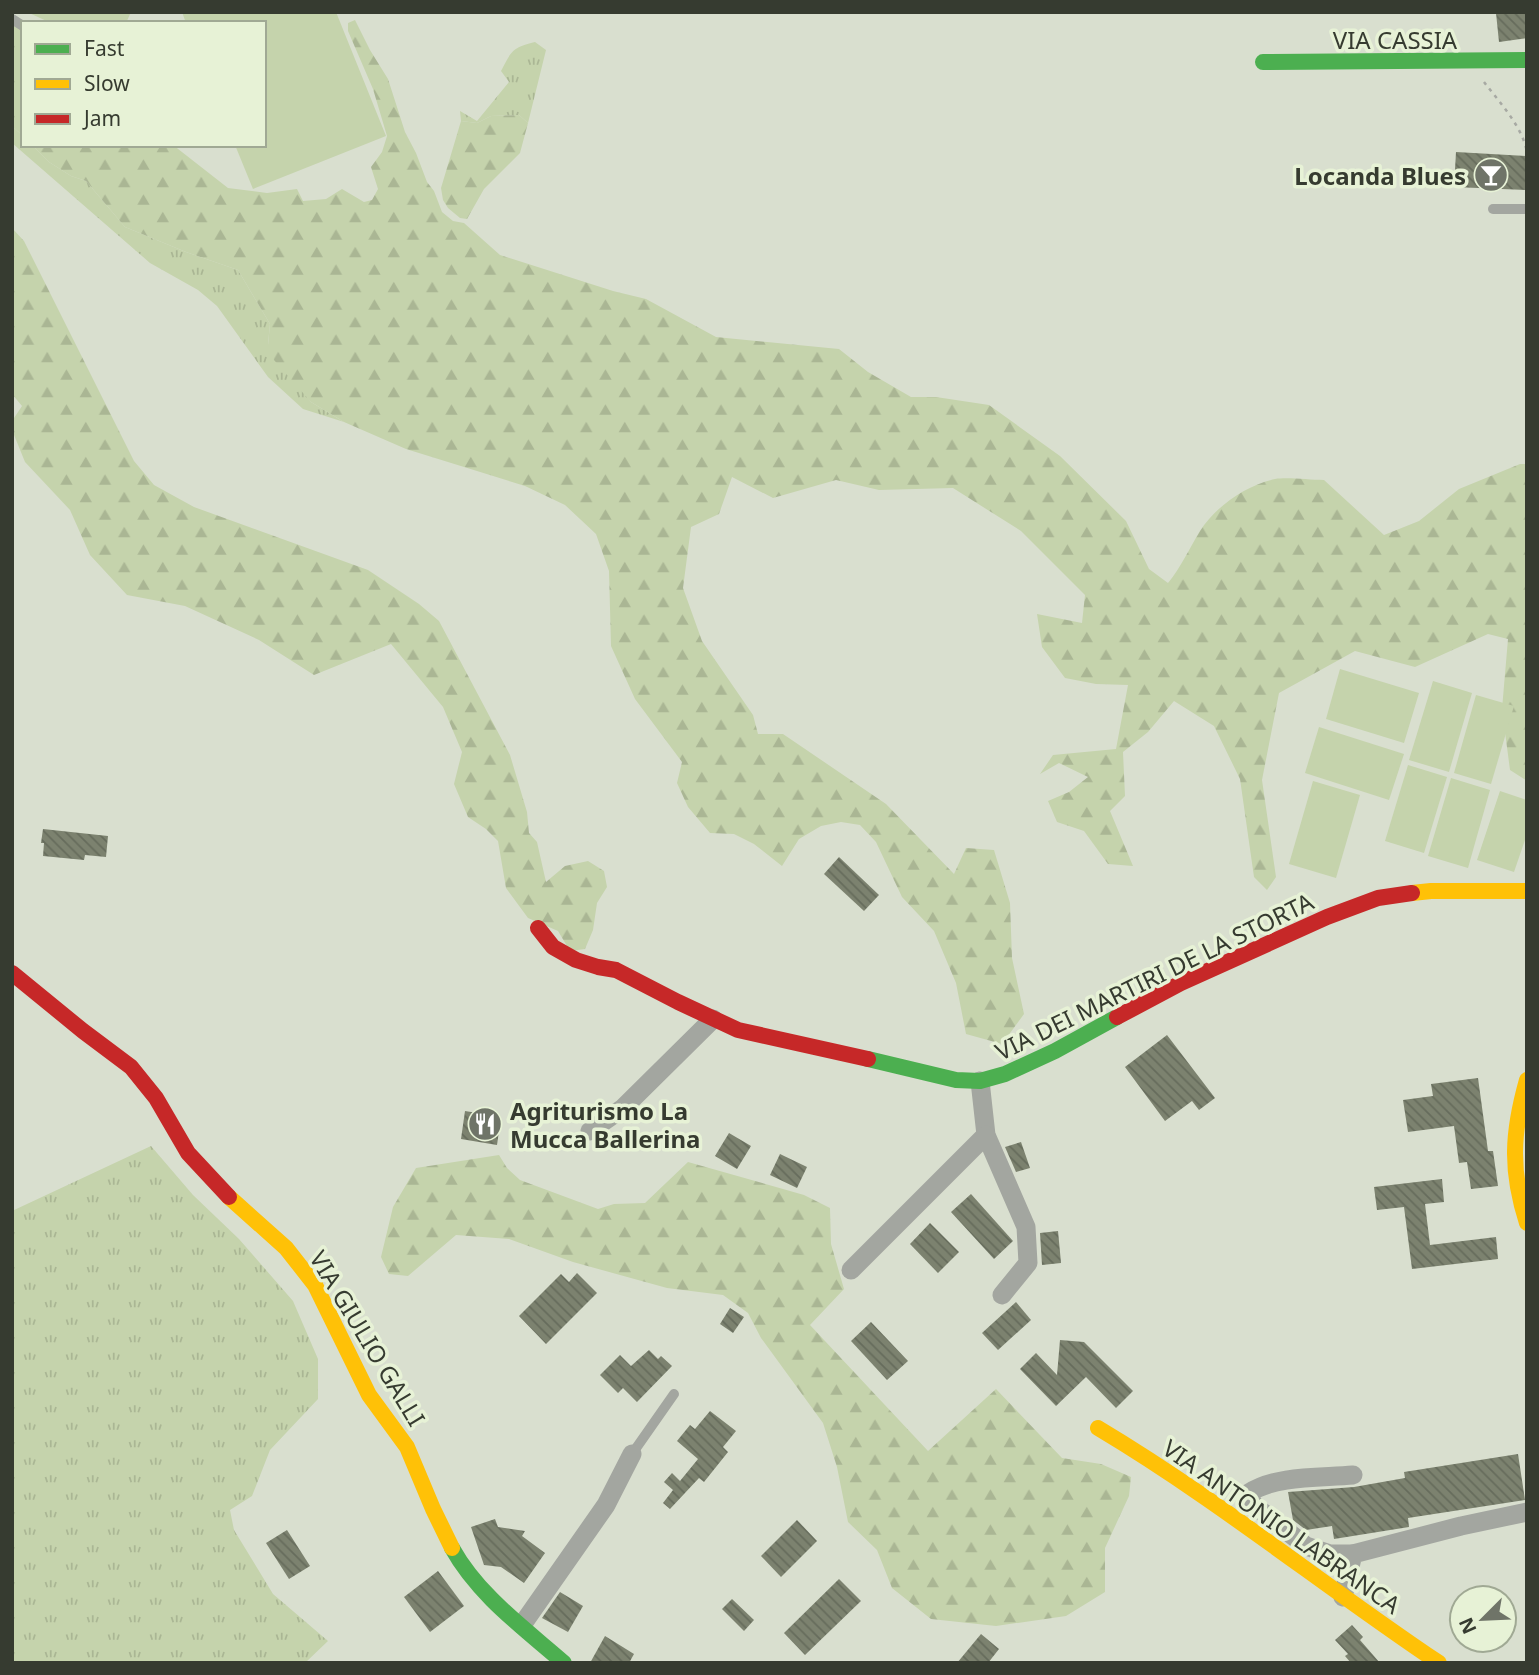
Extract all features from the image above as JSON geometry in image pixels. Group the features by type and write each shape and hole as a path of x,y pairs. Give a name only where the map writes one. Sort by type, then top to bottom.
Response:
{"street":[{"name":"VIA CASSIA","path":"1263,62 1527,60"},
{"name":"VIA DEI MARTIRI DE LA STORTA","path":"538,928 553,947 576,960 616,970 738,1030 956,1080 980,1081 1017,1069 1181,983 1368,901 1396,894 1431,891 1527,891"},
{"name":"VIA GIULIO GALLI","path":"12,973 131,1066 156,1098 188,1153 223,1192 286,1248 315,1285 369,1395 407,1447 433,1509 466,1570 483,1591 564,1663"},
{"path":"590,1131 622,1108 713,1018"},
{"path":"1527,1080 1513,1155 1517,1194 1527,1223"},
{"path":"980,1081 986,1135 1026,1227 1028,1263 1002,1295"},
{"path":"850,1270 986,1135"},
{"name":"VIA ANTONIO LABRANCA","path":"1098,1429 1128,1445 1223,1510 1439,1663"},
{"path":"522,1625 606,1505 632,1454"},
{"path":"1353,1475 1281,1481 1249,1493 1256,1507 1306,1546 1330,1555 1353,1555 1461,1526 1527,1512"},
{"path":"1343,1597 1353,1555"}],"lane":[{"path":"1493,209 1527,209"},
{"path":"632,1454 674,1394"}],"path":[{"path":"1480,76 1518,129 1527,152"}],"green space":[{"path":"27,12 131,12 127,21 47,21"},
{"path":"182,12 336,12 386,136 253,189 236,147 266,147 266,21 185,21"},
{"path":"355,20 388,79 405,132 442,212 453,221 464,223 500,255 646,299 716,337 839,349 868,372 911,397 936,397 989,405 1060,456 1126,521 1149,569 1168,583 1206,522 1232,498 1264,482 1280,478 1324,480 1384,535 1419,521 1459,489 1520,464 1527,464 1527,781 1510,770 1502,709 1508,639 1488,634 1415,667 1355,651 1279,693 1262,780 1276,877 1267,890 1254,877 1240,779 1214,726 1174,701 1148,732 1123,752 1125,796 1110,811 1133,866 1108,864 1084,831 1057,822 1048,801 1069,792 1088,777 1059,763 1040,774 1053,755 1116,749 1128,685 1096,684 1065,678 1042,647 1037,614 1082,623 1085,595 1021,531 953,488 879,490 836,480 773,498 732,477 719,514 691,527 683,588 702,641 753,715 758,734 783,734 886,804 954,874 966,848 994,850 1010,903 1012,958 1024,1014 1002,1044 966,1034 956,983 934,931 902,897 876,842 860,825 841,822 821,826 799,839 782,866 754,844 734,834 710,833 688,807 677,783 682,762 635,699 611,646 609,571 596,534 565,505 525,486 406,449 344,422 311,402 274,360 268,345 270,324 238,270 125,227 86,181 71,176 49,162 34,147 176,147 228,188 267,193 297,189 303,201 326,199 342,189 364,202 372,200 378,189 371,167 382,152 387,136 373,89 348,31 348,23"},
{"path":"12,23 21,29 21,134 12,126"},
{"path":"535,42 546,50 528,123 519,115 491,116 477,123 461,121 460,111 477,121 509,82 501,71 511,54 517,48"},
{"path":"519,115 528,123 520,153 484,189 467,219 460,218 448,208 441,188 461,121 477,123 491,116"},
{"path":"12,126 21,134 21,147 34,147 49,162 71,176 86,181 125,227 238,270 270,324 268,344 311,402 344,422 303,409 268,377 217,306 198,290 150,263 12,143"},
{"path":"12,228 24,241 134,461 154,485 194,507 368,570 419,604 439,621 510,755 527,812 529,833 537,842 546,882 565,866 588,861 604,871 607,887 597,903 593,930 585,949 570,951 558,931 528,918 506,888 498,841 468,817 454,784 462,752 443,707 391,644 314,675 259,640 185,606 127,595 90,555 70,510 25,462 12,430 12,421 22,406 12,394"},
{"path":"1340,669 1419,693 1404,743 1326,719"},
{"path":"1433,681 1472,693 1449,772 1409,760"},
{"path":"1476,695 1514,706 1491,784 1454,773"},
{"path":"1319,727 1404,754 1389,800 1305,773"},
{"path":"1408,765 1447,777 1424,853 1385,841"},
{"path":"1451,778 1490,790 1468,868 1428,856"},
{"path":"1313,781 1360,795 1336,878 1289,864"},
{"path":"1500,791 1527,800 1527,834 1514,872 1477,860"},
{"path":"151,1146 193,1195 239,1239 293,1301 318,1359 318,1399 270,1450 252,1496 230,1510 234,1530 273,1594 328,1641 305,1663 12,1663 12,1211"},
{"path":"499,1155 507,1168 520,1180 598,1209 614,1204 645,1203 688,1162 804,1195 830,1208 831,1244 844,1289 810,1325 928,1451 996,1389 1062,1458 1101,1464 1131,1477 1129,1496 1105,1548 1105,1592 1066,1616 996,1626 931,1619 892,1588 877,1550 848,1522 837,1467 823,1423 761,1338 748,1313 723,1295 667,1288 573,1262 509,1239 456,1235 408,1276 389,1274 381,1257 393,1207 416,1168"}],"building":[{"path":"1527,12 1527,38 1499,42 1496,13"},
{"name":"Locanda Blues","path":"1456,152 1527,156 1526,190 1454,187"},
{"path":"43,829 108,836 106,857 85,855 84,860 43,856"},
{"path":"839,857 879,895 864,911 824,874"},
{"path":"1167,1035 1215,1098 1199,1110 1192,1101 1165,1121 1125,1067"},
{"path":"1478,1078 1488,1151 1493,1151 1498,1186 1471,1189 1467,1162 1459,1163 1454,1126 1408,1132 1403,1100 1433,1096 1431,1084"},
{"path":"465,1111 501,1117 497,1145 461,1139"},
{"path":"729,1133 751,1146 737,1169 715,1156"},
{"path":"1021,1142 1030,1168 1016,1172 1005,1147"},
{"path":"780,1154 807,1167 797,1188 770,1175"},
{"path":"1442,1179 1444,1202 1425,1204 1430,1245 1496,1237 1498,1259 1412,1269 1404,1207 1377,1210 1374,1187"},
{"path":"971,1194 1013,1241 994,1259 951,1212"},
{"path":"930,1223 959,1252 938,1273 910,1244"},
{"path":"1058,1231 1061,1263 1042,1265 1040,1233"},
{"path":"577,1273 597,1293 546,1344 519,1316 561,1274 569,1282"},
{"path":"1016,1302 1031,1320 998,1350 982,1333"},
{"path":"730,1308 744,1317 733,1333 720,1324"},
{"path":"871,1322 908,1361 887,1380 851,1341"},
{"path":"1060,1340 1084,1342 1133,1391 1116,1408 1086,1377 1056,1406 1020,1369 1036,1353 1057,1375"},
{"path":"649,1350 658,1359 661,1356 672,1366 637,1402 623,1388 618,1393 600,1375 620,1355 631,1366"},
{"path":"710,1411 736,1431 723,1447 728,1452 704,1482 699,1478 670,1509 663,1503 673,1490 664,1482 672,1473 680,1481 698,1459 677,1441 690,1425 695,1429"},
{"path":"1518,1454 1525,1500 1408,1518 1409,1527 1334,1539 1332,1526 1306,1530 1293,1520 1288,1492 1354,1487 1405,1478 1404,1472"},
{"path":"495,1519 498,1527 525,1531 522,1536 545,1553 524,1583 501,1567 484,1565 471,1527"},
{"path":"797,1520 817,1541 781,1577 761,1556"},
{"path":"287,1530 310,1566 289,1579 266,1543"},
{"path":"438,1571 464,1606 430,1632 404,1597"},
{"path":"839,1579 861,1601 805,1655 784,1633"},
{"path":"560,1592 583,1606 568,1632 542,1618"},
{"path":"732,1599 754,1620 744,1631 722,1609"},
{"path":"1352,1625 1363,1637 1360,1640 1380,1663 1351,1663 1345,1656 1348,1654 1335,1640"},
{"path":"981,1634 999,1649 988,1663 957,1663"},
{"path":"605,1636 634,1654 629,1663 590,1663"}],"traffic: fast":[{"path":"1263,62 1527,60"},
{"path":"868,1059 956,1080 980,1081 1005,1074 1055,1051 1117,1017"},
{"path":"452,1548 488,1596 564,1663"}],"traffic: slow":[{"path":"1412,893 1527,891"},
{"path":"1527,1080 1518,1117 1515,1152 1518,1186 1527,1223"},
{"path":"229,1197 286,1248 315,1285 369,1395 407,1447 452,1548"},
{"path":"1098,1428 1228,1513 1439,1663"}],"traffic: jam":[{"path":"1117,1017 1181,983 1327,917 1378,898 1412,893"},
{"path":"538,928 553,947 576,960 616,970 738,1030 868,1059"},
{"path":"12,973 131,1067 156,1098 188,1153 229,1197"}],"place":[{"name":"Locanda Blues","path":"1491,175"},
{"name":"Agriturismo La Mucca Ballerina","path":"485,1124"}]}
